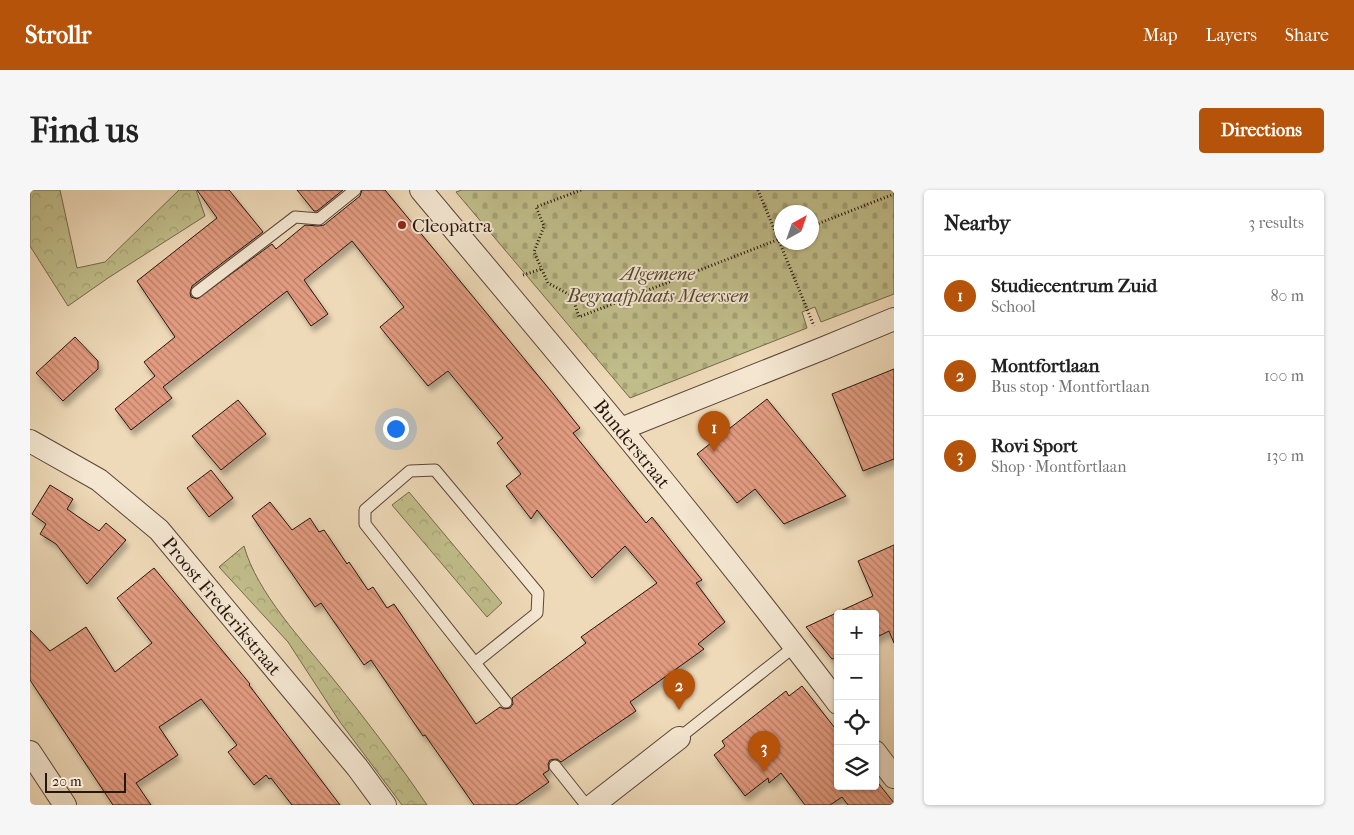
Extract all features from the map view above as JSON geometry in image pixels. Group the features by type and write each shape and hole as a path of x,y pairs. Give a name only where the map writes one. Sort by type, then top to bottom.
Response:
{"street":[{"name":"Bunderstraat","path":"421,190 621,429 795,646 836,700"},
{"path":"621,429 894,319"},
{"name":"Proost Frederikstraat","path":"30,441 99,480 160,530 358,767 386,805"},
{"path":"593,805 679,738"},
{"path":"30,752 65,805"},
{"path":"879,757 894,777"}],"lane":[{"path":"197,292 295,217 319,219 355,190"},
{"path":"476,662 537,613 538,593 435,470 410,471 365,510 365,524 506,702"},
{"path":"679,738 795,646"},
{"path":"555,766 586,805"}],"path":[{"path":"581,190 536,207 544,226 534,252 548,283 572,296 580,318 774,241"},
{"path":"758,190 774,226"},
{"path":"819,223 894,194"},
{"path":"784,250 824,348"},
{"path":"535,270 542,269"}],"green space":[{"path":"30,190 60,190 77,268 105,262 179,190 196,190 205,216 68,306 30,246"},
{"name":"Algemene Begraafplaats Meerssen","path":"462,190 894,190 894,294 821,322 815,307 802,312 807,328 630,398 456,192"},
{"path":"409,492 502,603 487,617 392,505"},
{"path":"244,546 250,564 259,581 282,616 370,726 427,805 402,805 340,722 288,642 219,567"}],"building":[{"path":"197,190 229,190 263,232 192,286 191,297 197,299 272,244 276,249 305,225 324,225 360,196 362,190 385,190 580,428 573,433 646,523 652,517 702,580 696,583 725,622 698,644 704,649 630,702 636,711 561,762 557,759 550,760 548,764 549,770 543,774 549,782 516,805 474,805 425,735 423,736 371,660 364,665 321,603 315,607 252,516 270,502 292,530 310,518 319,532 324,530 347,564 349,562 368,590 373,587 387,608 394,604 476,724 500,707 504,709 510,708 513,704 512,698 586,643 581,637 657,583 625,546 592,578 537,510 531,519 506,486 521,474 497,443 503,438 448,371 428,386 380,327 404,307 352,241 304,280 328,314 311,326 287,291 163,387 172,398 131,430 115,409 155,376 144,362 175,337 137,281 217,218"},
{"path":"297,190 343,190 317,211 314,211"},
{"path":"75,337 98,361 98,369 63,401 36,373"},
{"path":"894,369 894,459 863,471 832,394"},
{"path":"767,399 846,496 784,524 755,489 737,503 697,454"},
{"path":"238,400 266,434 221,470 192,436"},
{"path":"211,470 233,498 209,517 187,488"},
{"path":"50,485 73,499 67,509 99,531 106,523 126,540 87,584 56,544 40,534 46,524 32,514"},
{"path":"894,545 894,643 889,631 879,636 879,610 843,610 873,596 858,561"},
{"path":"154,568 250,684 340,805 292,805 271,778 269,779 266,775 254,785 228,752 237,745 201,699 159,727 178,755 136,783 151,805 113,805 30,680 30,630 50,651 86,627 115,672 152,643 117,598"},
{"path":"834,614 834,658 832,659 806,627"},
{"path":"802,686 834,727 834,790 879,790 879,784 894,805 848,805 842,797 830,805 805,805 781,773 769,783 768,778 745,796 714,755 725,746 722,741 786,691 789,696"}],"place":[{"name":"Cleopatra","path":"402,225"},
{"name":"Studiecentrum Zuid","path":"714,452"},
{"name":"Montfortlaan","path":"679,710"},
{"name":"Rovi Sport","path":"764,772"}]}
